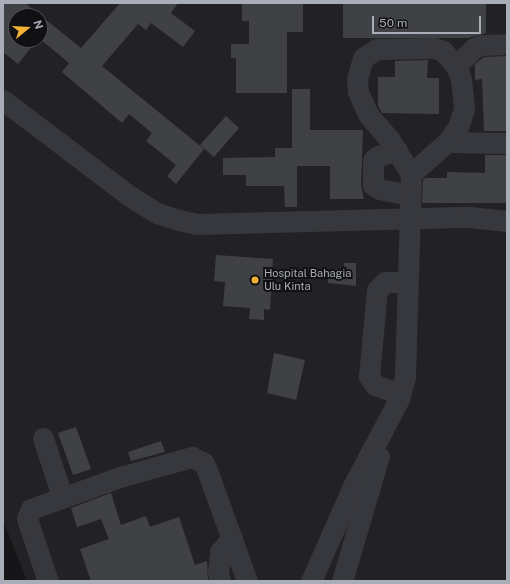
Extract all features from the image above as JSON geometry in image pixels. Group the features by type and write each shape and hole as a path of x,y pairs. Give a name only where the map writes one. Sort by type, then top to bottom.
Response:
{"street":[{"path":"456,66 474,48 488,44 507,44"},
{"path":"311,581 353,486 400,394 406,364 407,274 411,174 397,150 369,116 358,92 357,79 363,58 378,49 434,48 443,51 456,66 463,88 464,109 458,127 447,142 411,174"},
{"path":"3,100 128,194 157,213 196,224 469,217 507,221"},
{"path":"447,142 507,143"},
{"path":"397,150 378,156 373,160 373,185 379,189 410,196"},
{"path":"356,221 379,228 393,235 398,241 407,274"},
{"path":"400,394 375,385 369,376 378,286 407,274"},
{"path":"342,581 389,417"},
{"path":"43,438 62,496"},
{"path":"48,581 29,525 28,512 35,506 62,496 175,461 198,458 207,470 247,581"},
{"path":"220,581 218,572 220,552 232,537"}],"shaded area":[{"name":"Hospital Bahagia Ulu Kinta","path":"3,3 507,3 507,581 27,581 3,520"}],"building":[{"path":"3,3 25,3 31,8 8,8 8,48 31,48 18,64 3,52"},
{"path":"120,3 178,3 171,13 195,31 183,47 151,23 146,30 138,24 102,66 204,149 176,184 167,176 176,165 146,141 152,133 129,114 122,123 62,72 69,63 48,46 48,21 81,48"},
{"path":"242,3 303,3 303,32 287,32 287,93 236,93 236,58 231,58 231,44 249,44 249,21 242,21"},
{"path":"343,3 486,3 486,33 468,38 343,38"},
{"path":"507,56 507,131 484,131 482,79 475,80 475,64 484,57"},
{"path":"428,60 427,78 439,78 439,114 382,113 378,106 378,77 395,77 395,61"},
{"path":"292,89 310,89 310,130 363,130 361,185 364,199 330,199 330,166 297,166 297,207 285,207 284,186 246,186 246,175 223,175 223,158 275,157 275,148 292,148"},
{"path":"226,116 239,128 214,157 200,145"},
{"path":"485,155 507,155 507,203 422,203 423,180 425,178 447,178 447,172 485,173"},
{"path":"216,255 273,259 270,310 264,309 264,320 249,319 250,308 223,306 225,282 214,281"},
{"path":"344,263 356,263 356,286 328,283 328,270 344,269"},
{"path":"274,353 305,360 296,400 267,393"},
{"path":"76,427 91,469 73,475 58,433"},
{"path":"161,441 165,452 131,461 128,452"},
{"path":"111,493 121,525 146,516 150,527 179,517 195,565 207,561 208,581 91,581 80,549 109,539 101,519 77,527 71,508"}],"place":[{"name":"Hospital Bahagia Ulu Kinta","path":"255,280"}]}
